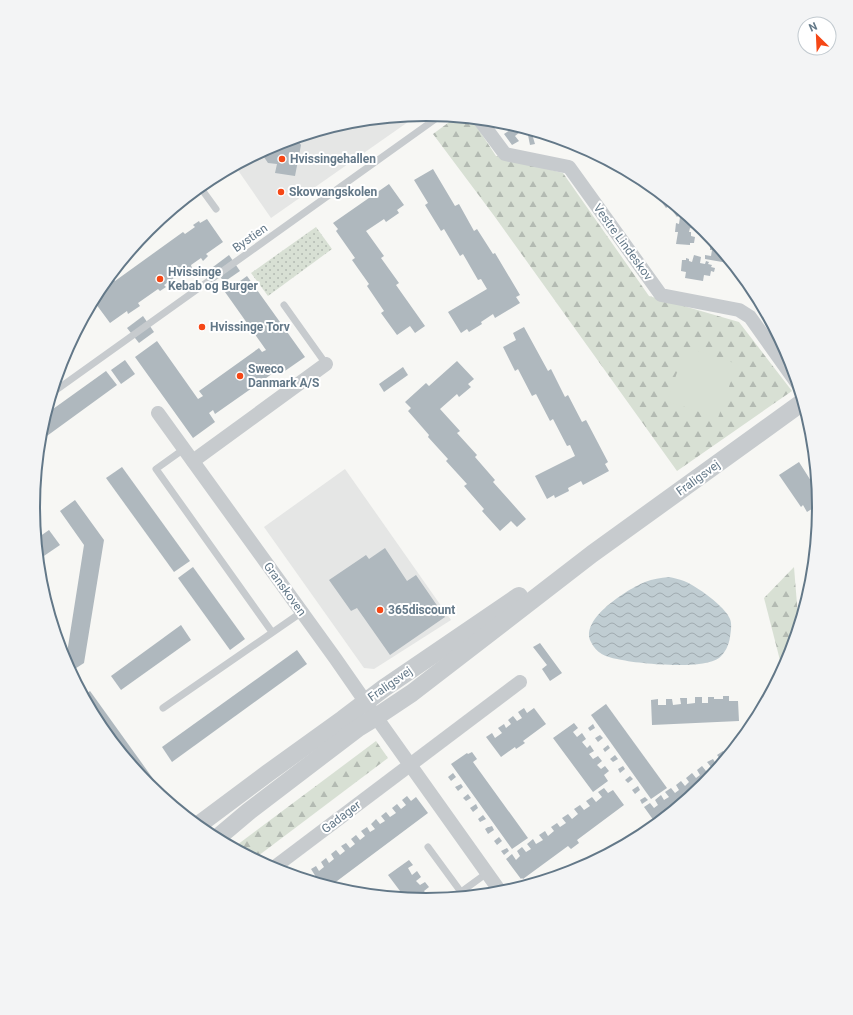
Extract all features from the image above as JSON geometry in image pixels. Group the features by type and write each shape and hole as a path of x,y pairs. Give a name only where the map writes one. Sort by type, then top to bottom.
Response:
{"street":[{"name":"Vestre Lindeskov","path":"483,125 505,154 569,167 661,295 739,310 750,317 777,346"},
{"path":"193,461 326,364"},
{"name":"Fraligsvej","path":"221,835 248,812 352,732 412,693 592,554 799,404"},
{"name":"Granskoven","path":"158,413 376,717"},
{"name":"Fraligsvej","path":"202,822 384,688 523,594 592,554"},
{"name":"Gadager","path":"278,865 520,682"},
{"path":"376,717 498,888"}],"lane":[{"name":"Bystien","path":"59,388 432,121"},
{"path":"204,192 216,209"},
{"path":"284,305 326,364"},
{"path":"184,449 156,469 272,632"},
{"path":"163,708 302,612"},
{"path":"428,847 461,892 487,873"}],"shaded area":[{"name":"Skovvangskolen","path":"408,122 271,218 238,170 279,150 326,134 376,124"},
{"path":"345,469 451,620 374,669 364,668 264,527"}],"green space":[{"path":"449,122 475,124 496,156 563,173 649,296 739,322 792,391 677,471 495,217 433,134"},
{"path":"316,227 332,249 268,296 251,273"},
{"path":"686,347 737,364 718,418 667,401"},
{"path":"794,567 798,615 781,662 764,598"},
{"path":"376,741 388,758 259,855 238,844"}],"water":[{"path":"669,577 684,581 695,587 710,597 727,614 731,623 728,646 719,658 711,662 699,664 654,664 627,661 605,656 593,646 589,633 592,624 607,606 628,591 645,582"}],"building":[{"path":"510,130 520,132 515,136 519,141 512,145 504,134"},
{"path":"528,135 533,136 535,144 530,145"},
{"name":"Hvissingehallen","path":"299,143 301,145 295,176 275,173 277,164 268,163 264,157"},
{"path":"433,169 455,206 459,204 474,231 477,229 493,254 495,253 520,295 516,297 520,303 495,318 493,314 481,322 482,324 469,332 467,329 461,333 448,312 487,289 481,279 478,280 463,254 460,256 444,229 441,231 425,205 428,203 414,180"},
{"path":"389,184 404,205 397,210 399,213 386,222 384,219 366,231 384,256 381,258 399,283 396,285 425,326 415,333 410,326 397,335 381,313 384,311 367,286 369,284 352,260 355,258 336,231 338,229 333,223"},
{"path":"660,199 668,206 666,208"},
{"path":"671,208 679,215 677,217"},
{"path":"679,216 694,229 690,228 689,232 691,232 691,236 695,237 694,243 690,243 690,245 676,244 678,232 675,232 676,223 679,224"},
{"path":"207,219 223,242 206,254 208,256 203,261 201,258 191,265 192,268 187,272 185,270 164,285 166,287 160,291 158,289 138,303 140,306 128,314 127,311 110,323 97,306 114,280 115,281 183,232 185,234 195,227 193,225 199,221 200,223"},
{"path":"710,247 725,262 705,259 705,255 711,256 712,250 710,250"},
{"path":"229,255 240,271 224,282 213,267"},
{"path":"694,255 701,257 700,263 705,264 706,261 709,262 708,264 712,265 711,267 715,268 714,272 711,271 710,276 704,275 703,281 685,278 686,272 681,271 682,260 686,260 686,258 692,262"},
{"path":"247,276 305,357 282,373 276,365 273,367 275,371 269,376 215,414 213,410 209,413 215,422 193,438 135,357 157,341 198,399 203,396 199,391 259,348 262,352 266,350 225,292"},
{"path":"143,316 154,332 139,343 127,328"},
{"path":"524,327 548,371 551,369 565,397 568,395 582,422 586,420 608,462 605,464 609,471 583,485 581,481 568,488 569,491 555,498 554,495 547,499 535,476 575,456 570,445 567,446 553,419 550,421 536,394 532,396 518,369 515,371 503,347 516,340 513,333"},
{"path":"125,360 135,374 121,384 111,370"},
{"path":"457,361 474,379 468,384 471,387 459,397 457,394 440,409 460,431 457,433 477,455 475,457 495,480 493,482 526,519 517,527 511,521 500,531 482,511 484,509 464,486 467,484 446,461 448,459 428,437 429,435 408,411 411,408 405,402 426,383 429,386"},
{"path":"403,367 408,375 384,392 379,384"},
{"path":"106,371 117,385 46,436 52,409"},
{"path":"799,462 812,483 813,508 807,512 803,505 801,507 779,475"},
{"path":"122,467 190,561 174,572 106,478"},
{"path":"75,500 104,540 84,663 75,668 67,650 84,545 60,511"},
{"path":"49,530 60,545 43,557 41,535"},
{"path":"385,548 407,581 416,575 445,617 390,655 357,608 351,611 329,580 366,555 369,559"},
{"path":"193,567 245,639 230,650 178,578"},
{"path":"181,625 191,640 121,690 111,676"},
{"path":"540,643 562,673 550,681 542,669 547,665 533,647"},
{"path":"297,650 307,664 172,762 162,747"},
{"path":"90,691 158,785 120,743 105,722 88,693"},
{"path":"723,696 729,696 729,701 738,701 739,721 652,725 651,700 658,699 658,705 666,705 666,699 672,699 673,705 681,704 680,698 687,698 687,704 695,703 695,697 702,697 702,703 708,703 708,697 723,699"},
{"path":"606,704 667,788 651,799 591,715"},
{"path":"524,708 527,713 534,708 546,724 523,741 525,743 516,749 515,747 501,757 486,737 492,733 495,738 502,733 498,728 504,724 506,728 511,724 508,720 513,716 517,721 522,718 518,712"},
{"path":"574,723 578,728 573,732 577,737 582,733 586,739 582,742 587,748 590,745 594,751 589,754 593,759 598,756 602,761 597,765 601,769 605,766 609,771 604,775 608,781 593,792 553,738"},
{"path":"593,724 595,728 590,731 588,728"},
{"path":"600,735 603,738 598,742 595,738"},
{"path":"608,745 610,748 605,752 603,749"},
{"path":"723,751 725,753 720,759 717,755"},
{"path":"472,752 477,759 473,762 528,838 512,849 451,764 467,753"},
{"path":"615,755 618,759 613,762 610,759"},
{"path":"713,759 716,763 700,781 653,820 644,807 650,803 654,808 658,805 655,800 661,795 664,800 669,797 665,792 671,788 675,793 679,790 676,785 681,781 685,786 689,782 686,778 692,773 696,778 700,775 697,770 702,766 706,771 711,767 707,762"},
{"path":"623,766 625,769 620,773 618,769"},
{"path":"453,773 456,777 451,781 448,777"},
{"path":"630,776 633,779 628,783 625,780"},
{"path":"461,784 463,787 458,791 455,787"},
{"path":"638,786 640,790 635,794 632,790"},
{"path":"604,788 608,793 613,790 624,805 577,840 579,843 571,849 568,846 521,879 506,859 512,854 516,860 520,856 517,851 522,847 526,852 531,849 527,844 533,839 536,844 543,840 539,835 545,831 548,836 554,831 551,827 557,823 560,827 566,823 562,818 568,814 572,819 578,814 574,809 580,805 584,810 590,806 586,801 592,797 596,802 602,797 598,792"},
{"path":"468,794 471,798 466,801 463,798"},
{"path":"407,796 411,801 416,797 428,813 334,883 317,878 311,869 316,866 319,871 324,867 321,862 326,858 329,863 334,859 331,854 336,850 340,855 345,851 341,846 346,843 350,848 355,844 351,839 356,835 360,840 365,836 361,831 367,827 370,832 375,829 371,824 376,819 380,824 385,821 381,816 386,812 390,817 396,813 392,808 397,804 401,809 406,805 402,800"},
{"path":"645,797 648,800 642,804 640,800"},
{"path":"476,804 478,808 473,812 470,808"},
{"path":"483,815 486,819 480,822 478,819"},
{"path":"492,826 494,830 488,834 485,829"},
{"path":"499,837 502,841 497,845 494,841"},
{"path":"507,848 509,851 504,855 501,851"},
{"path":"409,860 413,865 408,868 412,875 417,871 421,877 416,881 420,885 425,882 429,887 424,891 426,894 402,893 388,875"}],"place":[{"name":"Hvissingehallen","path":"282,159"},
{"name":"Skovvangskolen","path":"281,192"},
{"name":"Hvissinge Kebab og Burger","path":"160,279"},
{"name":"Hvissinge Torv","path":"202,327"},
{"name":"Sweco Danmark A/S","path":"240,376"},
{"name":"365discount","path":"380,610"}]}
